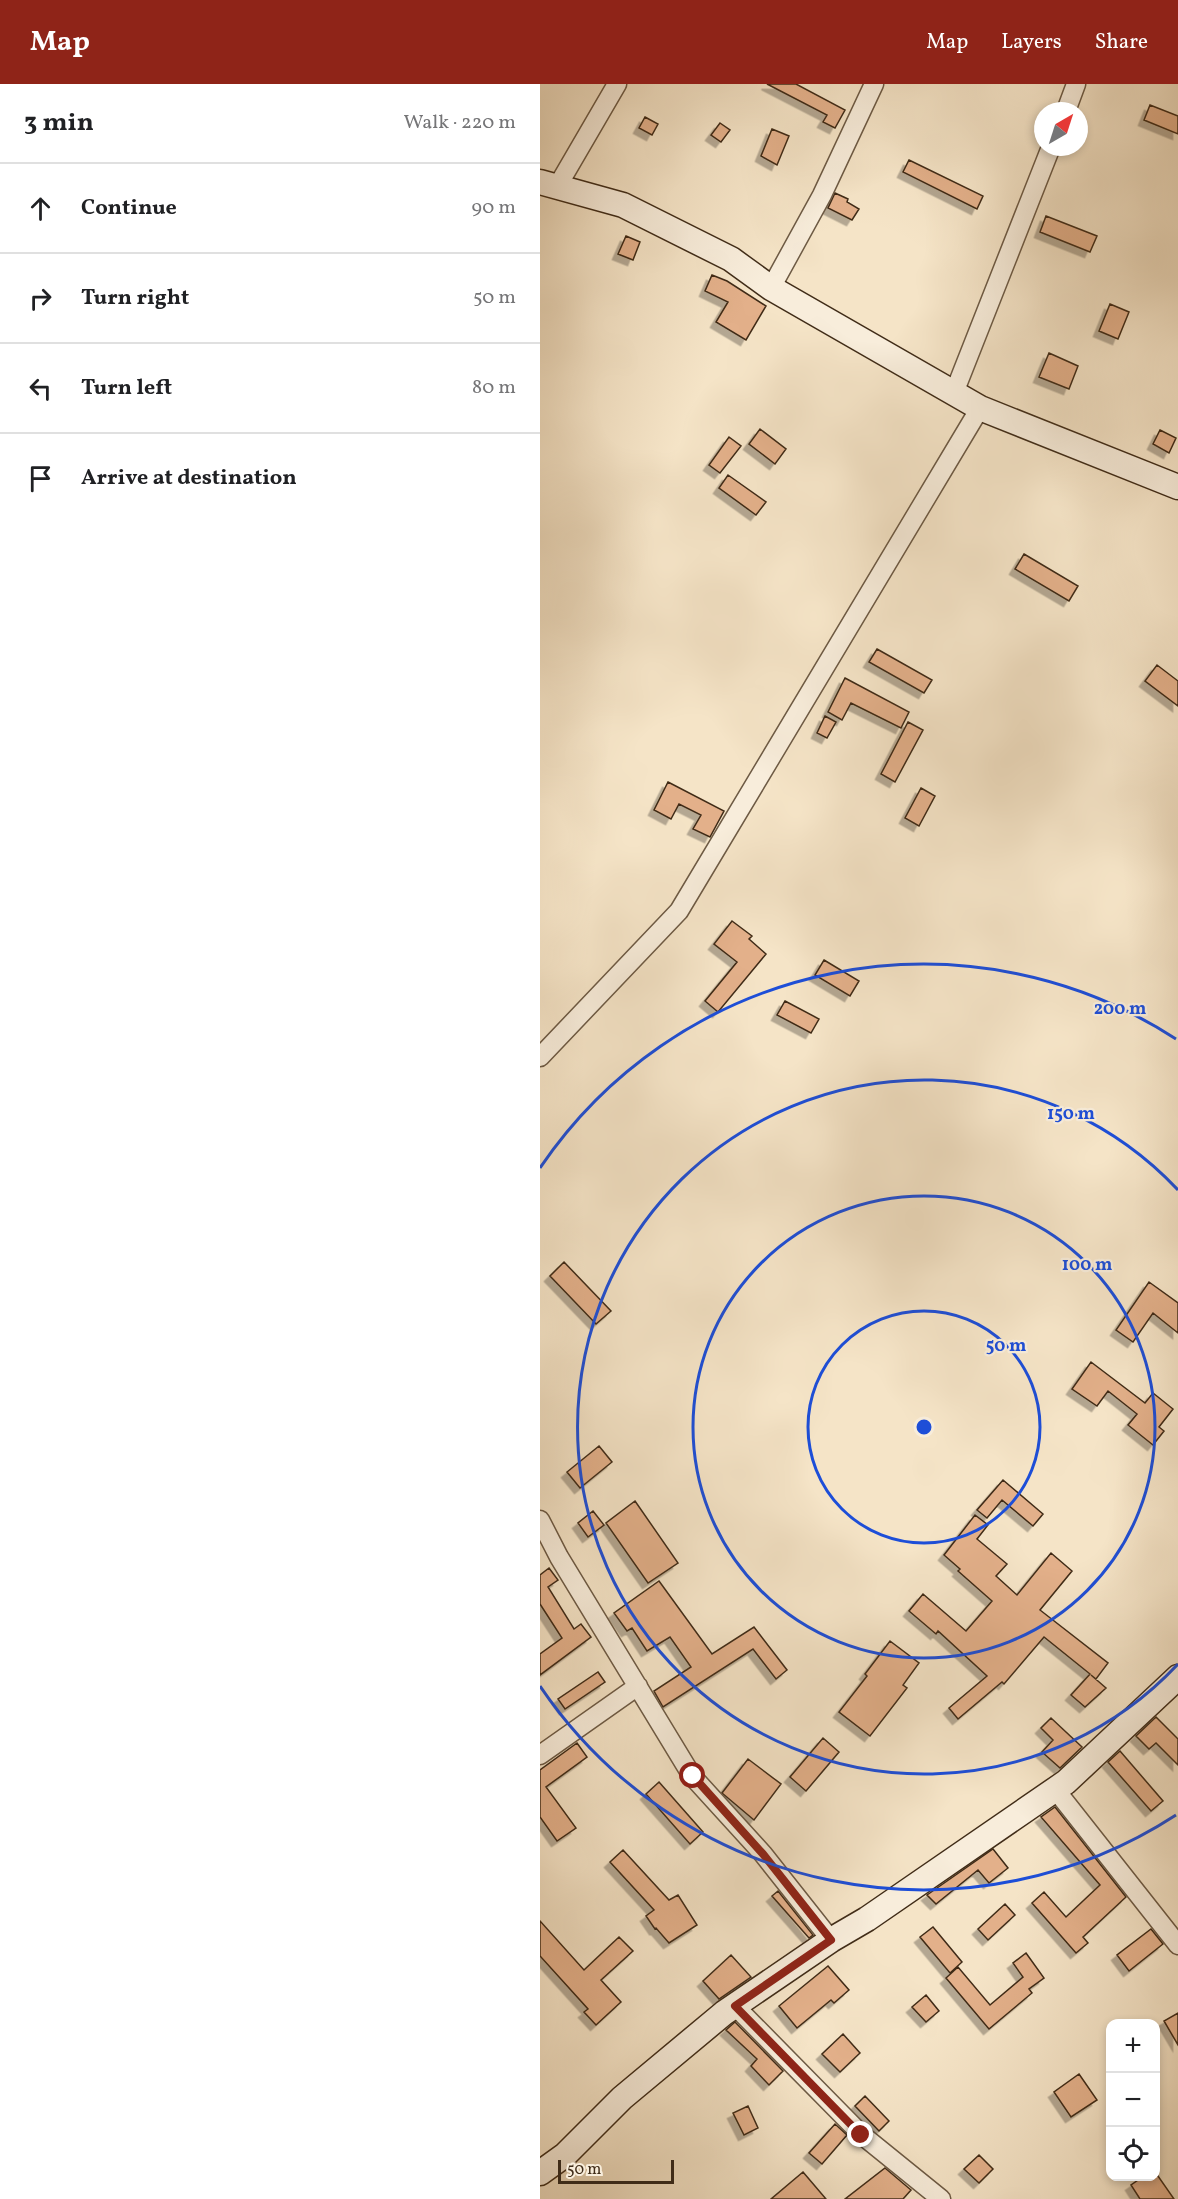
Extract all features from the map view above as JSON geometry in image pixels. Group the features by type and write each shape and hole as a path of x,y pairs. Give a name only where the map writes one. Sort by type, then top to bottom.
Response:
{"street":[{"path":"617,84 548,184 623,205 731,259 771,288 980,408 1176,481"},
{"path":"771,288 822,195 874,84"},
{"path":"1069,102 1076,84"},
{"path":"954,393 1047,156"},
{"path":"540,1057 679,911 980,408"},
{"path":"540,1520 559,1557 693,1776 763,1854 831,1940"},
{"path":"540,2174 565,2155 622,2098 735,2006 831,1940 867,1919 1066,1782 1178,1677"},
{"path":"540,1755 638,1686"},
{"path":"1055,1789 1178,1944"},
{"path":"735,2006 861,2135 931,2196"}],"building":[{"path":"767,84 796,84 845,110 835,128 823,122 827,115"},
{"path":"1150,105 1178,116 1178,134 1144,120"},
{"path":"645,117 658,124 652,135 639,128"},
{"path":"720,123 730,130 721,142 711,135"},
{"path":"772,129 789,136 777,165 761,156"},
{"path":"909,160 983,196 977,209 903,172"},
{"path":"835,193 848,199 847,202 859,209 852,220 828,208"},
{"path":"1046,216 1097,236 1090,252 1040,232"},
{"path":"626,236 640,242 633,260 618,254"},
{"path":"712,275 727,281 766,306 746,340 716,322 728,302 705,291"},
{"path":"1110,304 1129,312 1118,339 1099,331"},
{"path":"1049,353 1078,366 1069,389 1039,377"},
{"path":"760,429 786,449 775,464 749,444"},
{"path":"1160,430 1176,438 1169,453 1153,444"},
{"path":"729,437 741,446 720,473 709,465"},
{"path":"728,475 766,502 756,515 719,488"},
{"path":"1024,554 1078,586 1069,601 1015,569"},
{"path":"877,649 932,680 924,693 869,662"},
{"path":"1157,665 1178,681 1178,706 1145,681"},
{"path":"845,678 909,712 901,728 851,703 842,720 828,712"},
{"path":"825,716 836,722 827,738 817,733"},
{"path":"908,722 923,730 895,782 881,774"},
{"path":"668,782 724,811 710,837 693,829 701,815 679,804 671,819 654,810"},
{"path":"921,788 935,796 919,826 905,818"},
{"path":"732,921 752,936 749,939 766,954 718,1012 705,1001 737,962 714,944"},
{"path":"824,960 859,981 850,996 815,975"},
{"path":"785,1001 819,1019 811,1033 777,1015"},
{"path":"564,1262 611,1311 596,1324 550,1276"},
{"path":"1149,1282 1178,1303 1178,1333 1153,1313 1133,1342 1116,1330"},
{"path":"1091,1362 1145,1403 1153,1393 1173,1409 1159,1427 1164,1431 1153,1445 1128,1425 1137,1414 1108,1391 1097,1406 1072,1389"},
{"path":"599,1446 612,1462 580,1488 567,1472"},
{"path":"1003,1480 1043,1514 1033,1526 1002,1500 987,1518 977,1510"},
{"path":"635,1501 678,1563 648,1583 606,1523"},
{"path":"593,1511 604,1525 588,1537 578,1523"},
{"path":"975,1515 988,1525 977,1539 1007,1564 996,1576 1017,1595 1051,1553 1072,1571 1040,1610 1108,1663 1096,1679 1091,1675 1106,1688 1085,1707 1071,1695 1090,1674 1044,1637 1004,1684 1002,1682 958,1719 949,1708 987,1676 938,1631 936,1634 909,1611 923,1594 966,1631 992,1601 958,1571 960,1569 944,1555"},
{"path":"549,1568 558,1580 548,1587 574,1629 581,1624 591,1637 540,1675 540,1654 562,1638 540,1604 540,1575"},
{"path":"659,1581 712,1654 754,1627 787,1670 776,1679 753,1649 663,1707 654,1691 691,1667 670,1637 647,1651 632,1628 627,1631 614,1613"},
{"path":"890,1641 919,1663 903,1685 907,1688 870,1736 839,1712"},
{"path":"598,1672 605,1682 565,1709 558,1699"},
{"path":"1156,1717 1178,1739 1178,1765 1156,1743 1149,1749 1136,1736"},
{"path":"1051,1718 1082,1747 1060,1768 1042,1752 1053,1740 1041,1728"},
{"path":"823,1738 839,1752 806,1791 790,1777"},
{"path":"577,1743 587,1757 546,1787 576,1828 557,1841 540,1817 540,1770"},
{"path":"1120,1751 1163,1801 1151,1811 1108,1762"},
{"path":"748,1759 781,1784 754,1820 722,1793"},
{"path":"659,1782 703,1832 690,1844 646,1794"},
{"path":"1055,1807 1126,1897 1083,1937 1088,1943 1076,1953 1032,1903 1044,1892 1066,1917 1100,1885 1041,1817"},
{"path":"993,1849 1008,1868 989,1883 978,1870 936,1904 927,1895"},
{"path":"623,1850 669,1900 678,1895 697,1925 669,1943 655,1929 646,1916 654,1910 610,1862"},
{"path":"778,1891 813,1935 809,1938 772,1896"},
{"path":"1005,1904 1015,1915 988,1940 978,1929"},
{"path":"540,1921 584,1970 619,1937 633,1951 601,1980 621,2002 596,2025 584,2012 588,2009 540,1956"},
{"path":"933,1927 962,1962 950,1973 920,1937"},
{"path":"1151,1929 1163,1944 1129,1971 1117,1955"},
{"path":"1026,1953 1044,1978 1029,1989 1032,1993 989,2029 946,1978 958,1967 990,2005 1023,1977 1013,1963"},
{"path":"731,1955 751,1977 719,1999 703,1981"},
{"path":"828,1966 849,1990 834,2003 831,2000 797,2028 779,2006"},
{"path":"926,1995 939,2011 926,2022 912,2007"},
{"path":"1178,2013 1178,2045 1164,2021"},
{"path":"735,2022 783,2071 769,2085 751,2066 757,2059 726,2030"},
{"path":"843,2034 860,2053 840,2072 822,2054"},
{"path":"1079,2074 1097,2100 1071,2117 1054,2092"},
{"path":"865,2096 889,2121 879,2131 855,2106"},
{"path":"748,2106 758,2128 744,2135 733,2113"},
{"path":"835,2124 847,2135 822,2164 809,2153"},
{"path":"979,2155 993,2169 979,2183 964,2169"},
{"path":"885,2168 911,2190 903,2199 845,2199"},
{"path":"803,2172 826,2199 771,2199"},
{"path":"1160,2179 1174,2199 1140,2199 1131,2185 1137,2181 1160,2181"}],"route":[{"path":"693,1776 763,1854 831,1940 735,2006 861,2135"}]}
